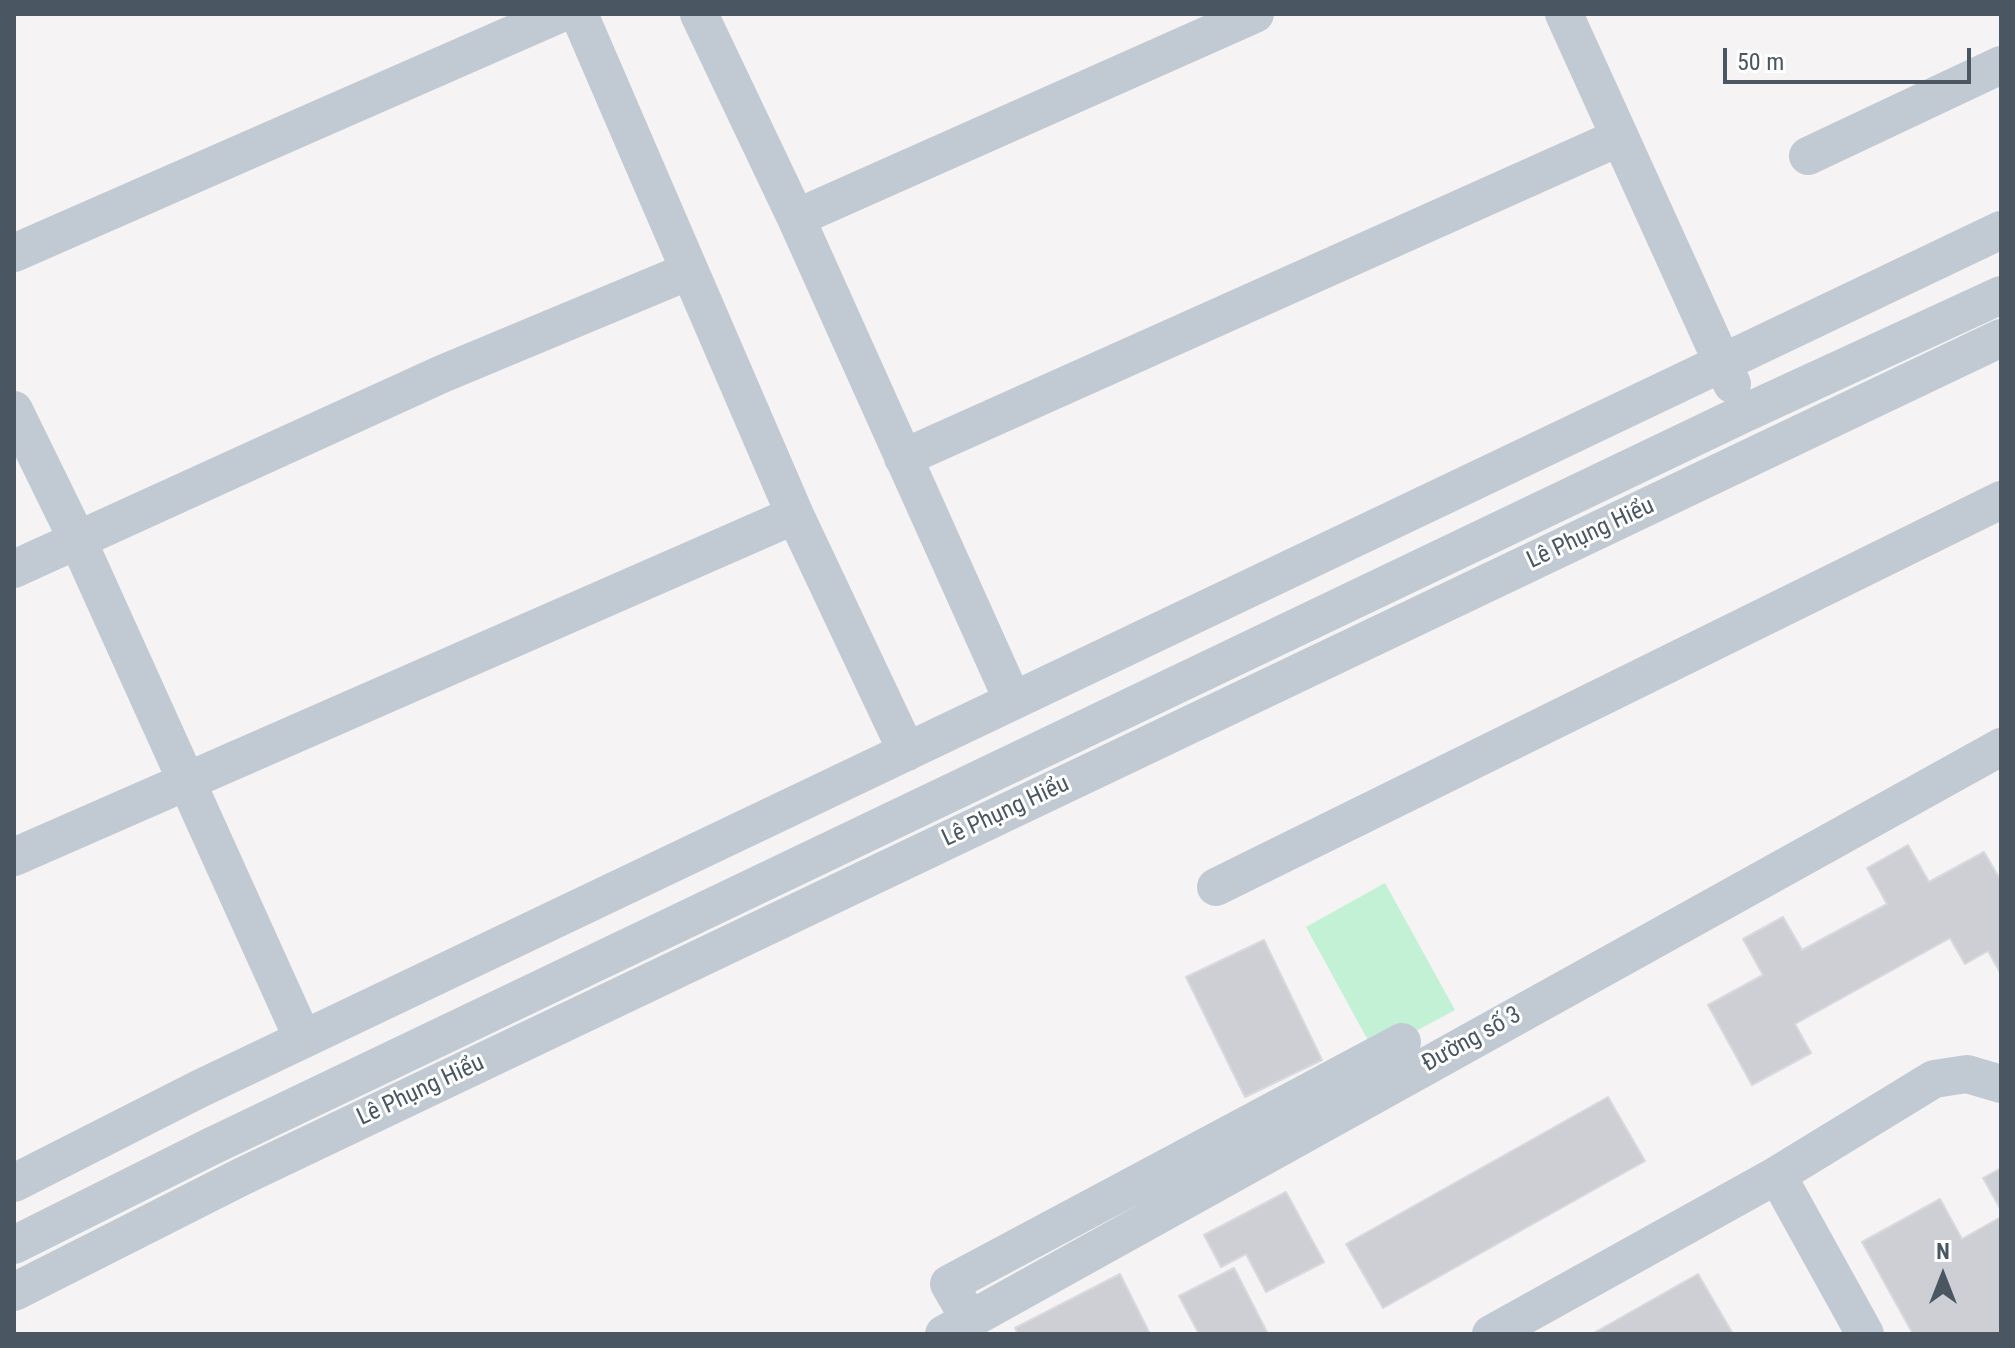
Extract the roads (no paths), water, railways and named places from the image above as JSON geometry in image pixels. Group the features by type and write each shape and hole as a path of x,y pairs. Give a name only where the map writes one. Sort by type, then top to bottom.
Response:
{"street":[{"path":"14,253 559,14"},
{"path":"579,14 795,515 907,752"},
{"path":"699,14 796,218 1013,701"},
{"path":"796,218 1255,14"},
{"path":"1564,14 1763,452"},
{"path":"1808,156 2001,65"},
{"path":"903,458 1620,137"},
{"name":"Lê Phụng Hiểu","path":"14,1205 237,1092 1733,385 2001,230"},
{"name":"Lê Phụng Hiểu","path":"14,1245 2001,251"},
{"path":"14,569 429,380 689,271"},
{"name":"Lê Phụng Hiểu","path":"14,1183 303,1039 1013,701 1733,385 2001,295"},
{"name":"Lê Phụng Hiểu","path":"14,1292 243,1176 2001,338"},
{"path":"14,410 78,541 303,1039"},
{"path":"1216,887 2001,500"},
{"path":"14,857 795,515"},
{"name":"Đường số 3","path":"957,1327 2001,747"},
{"path":"957,1327 949,1284 1402,1042"},
{"path":"1491,1334 1777,1175 1934,1079 1967,1074 2001,1084"},
{"path":"1777,1175 1865,1334"}]}
